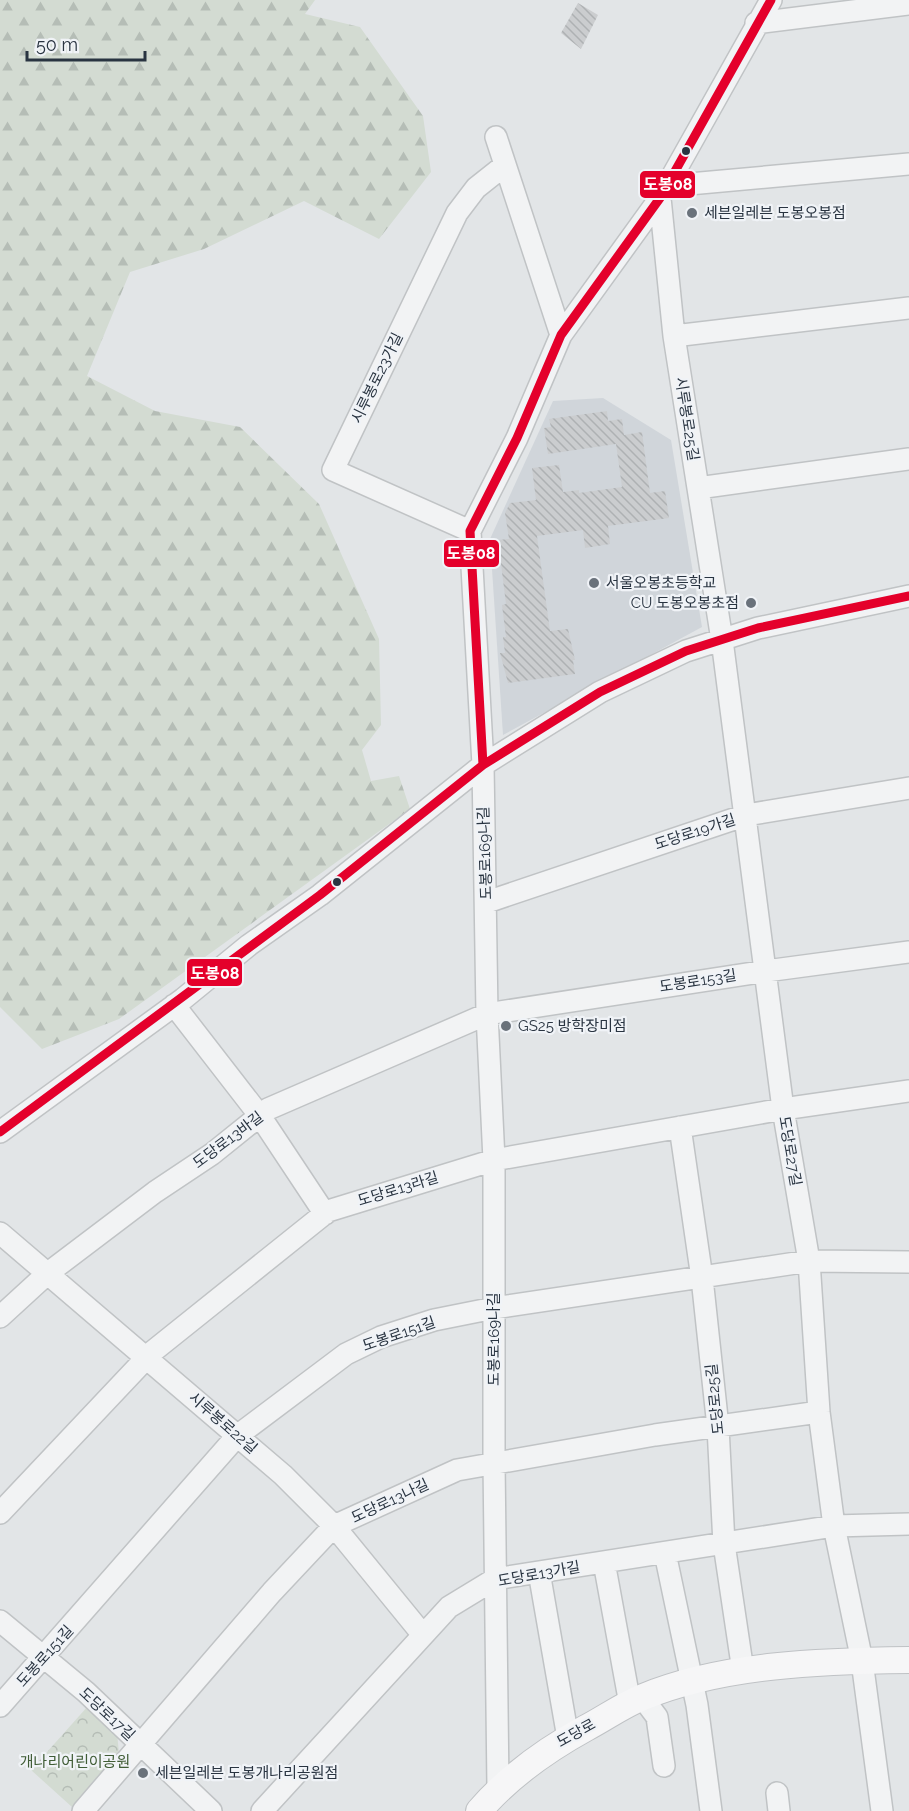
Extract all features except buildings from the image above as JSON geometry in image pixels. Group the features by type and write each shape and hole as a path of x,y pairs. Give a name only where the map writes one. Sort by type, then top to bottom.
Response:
{"main road":[{"name":"도당로","path":"478,1811 498,1788 551,1747 636,1701 691,1682 743,1671 862,1660 909,1660"}],"street":[{"name":"도봉로169나길","path":"498,1788 494,1462 494,1160 488,1014 483,765 470,531 517,438 561,335 664,192 756,23 771,0"},
{"path":"756,23 909,4"},
{"path":"496,137 561,335"},
{"path":"664,192 909,164"},
{"name":"시루봉로23가길","path":"470,531 333,470 456,213 476,188 505,165"},
{"name":"시루봉로25길","path":"664,192 674,336 722,640"},
{"path":"674,336 909,308"},
{"path":"698,488 909,459"},
{"path":"0,1132 174,1005 249,945 320,896 483,765 600,693 686,651 758,628 909,596"},
{"name":"도당로27길","path":"722,640 783,1109 809,1261 819,1412 834,1526 862,1660 882,1811"},
{"name":"도당로19가길","path":"486,902 746,815 909,788"},
{"name":"도봉로153길","path":"488,1014 766,971 909,952"},
{"path":"174,1005 260,1116 325,1214"},
{"name":"도당로13바길","path":"0,1317 48,1273 155,1192 212,1154 268,1109 488,1014"},
{"name":"도당로13라길","path":"0,1513 148,1356 325,1214 494,1160 783,1109 909,1091"},
{"name":"도당로25길","path":"680,1127 702,1278 718,1426 724,1544 743,1671"},
{"name":"시루봉로22길","path":"0,1233 148,1356 283,1474 334,1527 423,1635"},
{"name":"도봉로151길","path":"0,1706 237,1436 345,1354 381,1337 434,1320 494,1308 809,1261 909,1262"},
{"name":"도당로13나길","path":"84,1811 272,1592 334,1527 457,1470 718,1426 819,1412"},
{"name":"도당로13가길","path":"262,1811 449,1607 495,1579 834,1526 909,1524"},
{"path":"665,1553 697,1705 711,1811"},
{"path":"603,1563 636,1701 657,1717 664,1766"},
{"path":"539,1572 568,1738"},
{"name":"도당로17길","path":"0,1621 86,1692 211,1811"}],"shaded area":[{"name":"서울오봉초등학교","path":"603,398 671,440 702,627 503,735 490,539 553,401"}],"green space":[{"path":"0,0 315,0 305,14 360,27 423,116 431,172 379,239 304,201 204,249 130,272 87,376 155,411 240,427 319,504 379,639 381,725 362,750 371,781 399,776 410,809 119,1019 42,1049 0,1007"},
{"name":"개나리어린이공원","path":"88,1706 117,1733 119,1753 72,1807 31,1770"}],"transit line":[{"name":"도봉08","path":"483,765 470,531 517,438 561,335 660,198 771,0"},
{"name":"도봉08","path":"0,1132 320,895 483,765 600,692 686,651 758,628 909,596"}],"place":[{"name":"세븐일레븐 도봉오봉점","path":"692,213"},
{"name":"서울오봉초등학교","path":"594,583"},
{"name":"CU 도봉오봉초점","path":"751,603"},
{"name":"GS25 방학장미점","path":"506,1026"},
{"name":"세븐일레븐 도봉개나리공원점","path":"143,1773"}]}
